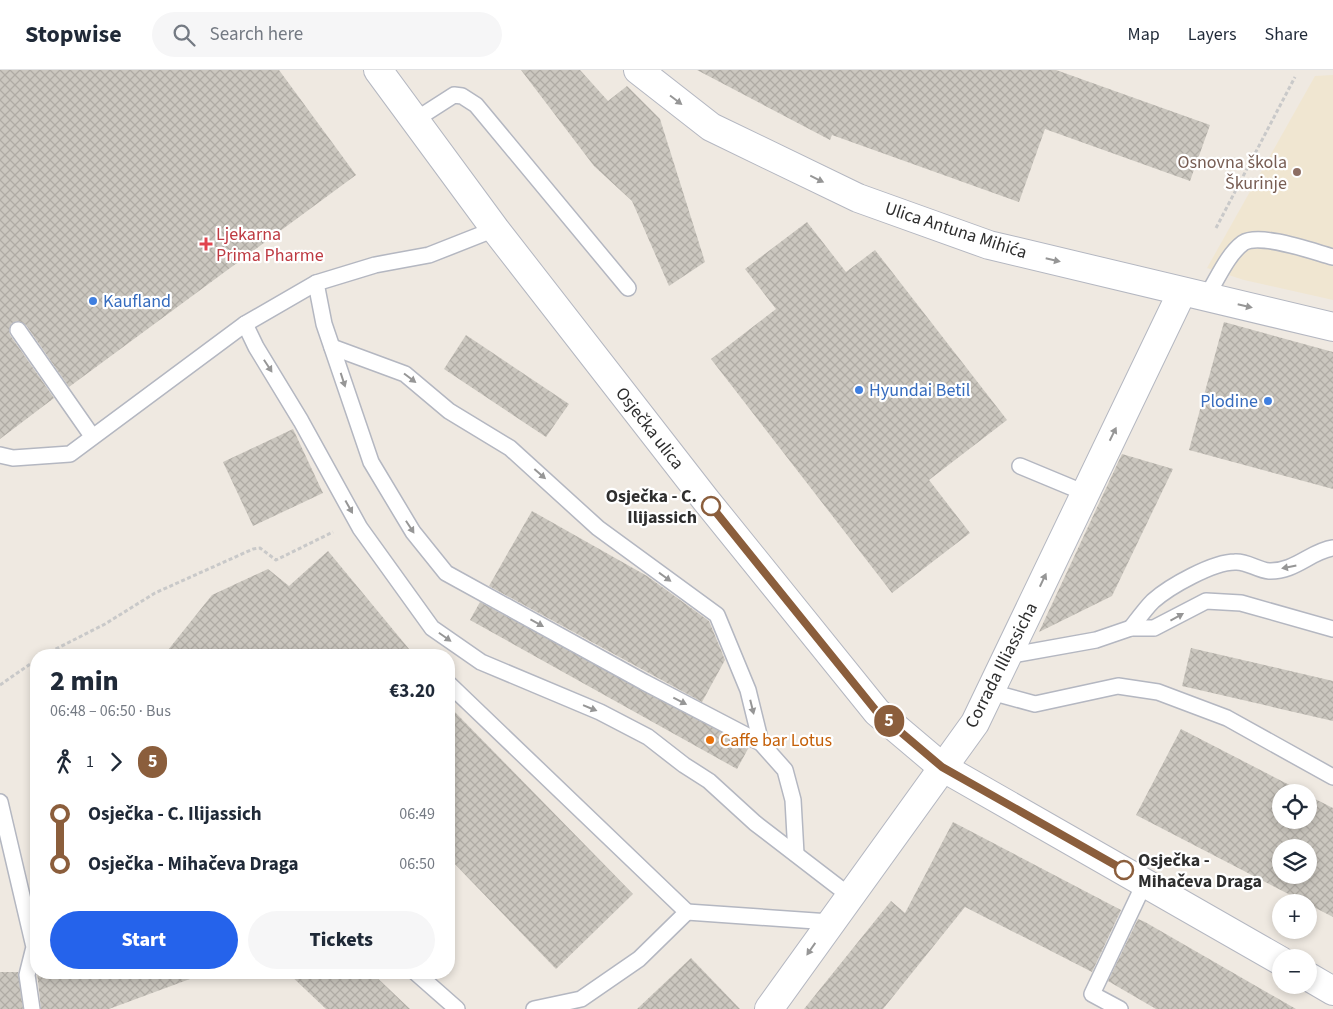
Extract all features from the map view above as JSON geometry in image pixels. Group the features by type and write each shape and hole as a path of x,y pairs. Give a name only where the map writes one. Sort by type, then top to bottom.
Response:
{"street":[{"name":"Osječka ulica","path":"378,70 495,229 705,499 877,712 942,767 1272,956"},
{"name":"Ulica Antuna Mihića","path":"638,70 711,127 858,198 989,245 1333,327"},
{"name":"Corrada Illiassicha","path":"768,1009 975,723 1085,492 1194,294"},
{"path":"1317,982 1333,991"}],"lane":[{"path":"415,120 454,94 476,104 628,288"},
{"path":"0,456 13,458 70,454 245,324 316,283 376,265 429,255 495,229"},
{"path":"1194,294 1244,242 1263,240 1333,257"},
{"path":"316,283 324,324 371,462 412,532 446,573 644,682 761,743 786,770 793,800 796,854"},
{"path":"245,324 256,347 301,421 356,520 432,628 481,662 600,712 648,737 684,765 709,781 756,823 850,896"},
{"path":"18,330 92,436"},
{"path":"332,347 406,374 449,411 510,448 598,528 717,615 748,690 761,743"},
{"path":"1020,466 1085,492"},
{"path":"1131,628 1154,601 1203,570 1226,562 1238,561 1268,571 1298,565 1313,556 1333,548"},
{"path":"1008,656 1096,640 1131,628 1154,628 1206,601 1221,600 1240,603 1333,629"},
{"path":"991,692 1035,704 1118,686 1158,692 1227,718 1333,777"},
{"path":"455,690 688,912 830,922"},
{"path":"0,802 30,930"},
{"path":"1120,1009 1092,994 1145,882"},
{"path":"534,1009 581,1000 639,959 688,912"},
{"path":"30,963 27,975 32,1009"},
{"path":"423,979 456,1009"}],"path":[{"path":"1212,235 1295,77"},
{"path":"56,649 105,624 155,593 222,562 260,548 276,560 356,520"},
{"path":"0,685 30,664"}],"shaded area":[{"name":"Osnovna škola Škurinje","path":"1333,75 1333,300 1244,280 1207,268 1315,76"}],"building":[{"name":"Kaufland","path":"0,70 279,70 356,175 69,387 26,325 18,321 12,323 9,330 10,335 54,398 0,439"},
{"path":"521,70 580,70 608,101 627,86 660,119 705,262 669,286 632,201 594,166"},
{"path":"697,70 1056,70 1210,125 1190,181 1045,129 1019,202 832,135 830,140"},
{"name":"Hyundai Betil","path":"807,222 846,272 875,250 1007,420 929,480 970,533 892,593 711,359 776,309 745,269"},
{"name":"Plodine","path":"1224,322 1333,352 1333,489 1189,450"},
{"path":"466,335 569,404 546,437 444,369"},
{"path":"293,429 323,493 253,526 223,462"},
{"path":"1122,454 1173,469 1112,596 1039,632"},
{"path":"532,511 647,576 709,621 725,660 702,702 489,586"},
{"path":"328,551 409,649 169,649 212,595 268,569 289,586"},
{"path":"480,602 749,747 737,769 470,620"},
{"path":"1191,648 1333,681 1333,721 1182,686"},
{"path":"455,712 633,894 556,969 455,864"},
{"path":"1181,729 1288,784 1272,784 1272,829 1317,829 1317,800 1333,808 1333,917 1317,909 1317,894 1289,894 1136,815"},
{"path":"953,822 1121,910 1092,972 965,907 883,1009 804,1009 891,901 905,913"},
{"path":"1138,919 1296,1009 1156,1009 1108,981"},
{"path":"691,958 740,1009 637,1009"},
{"path":"0,972 18,972 23,1009 0,1009"},
{"path":"38,979 190,979 109,1009 41,1009"},
{"path":"294,979 378,979 410,1009 326,1009"}],"bus line":[{"name":"5","path":"711,506 877,712 942,767 1016,807 1124,870"}],"place":[{"name":"Osnovna škola Škurinje","path":"1297,172"},
{"name":"Ljekarna Prima Pharme","path":"206,244"},
{"name":"Kaufland","path":"93,301"},
{"name":"Hyundai Betil","path":"859,390"},
{"name":"Plodine","path":"1268,401"},
{"name":"Osječka - C. Ilijassich","path":"711,506"},
{"name":"Caffe bar Lotus","path":"710,740"},
{"name":"Osječka - Mihačeva Draga","path":"1124,870"}]}
